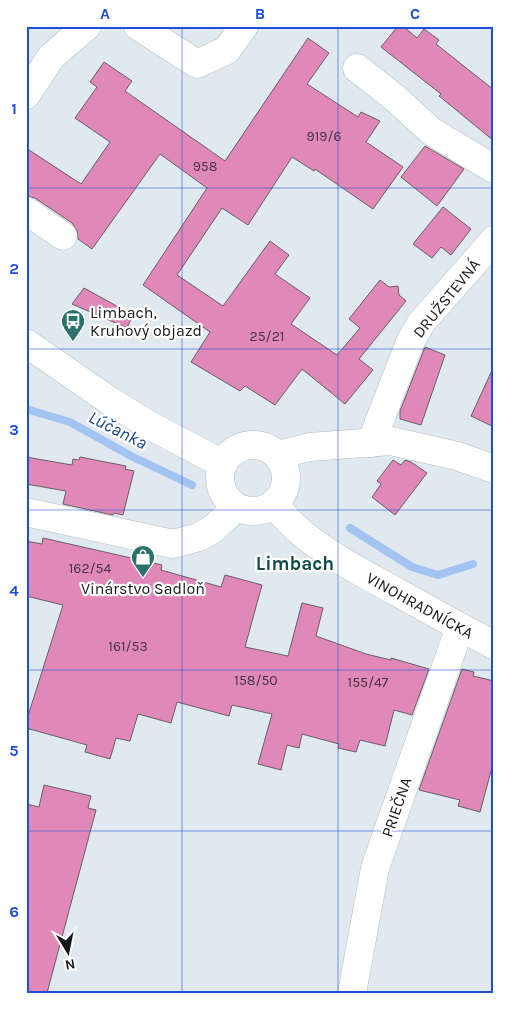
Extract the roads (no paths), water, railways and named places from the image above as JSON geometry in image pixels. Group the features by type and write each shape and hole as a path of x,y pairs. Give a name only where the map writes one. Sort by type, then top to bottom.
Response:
{"street":[{"path":"26,95 51,57 87,26"},
{"path":"138,26 197,64 227,50 244,26"},
{"path":"357,68 395,98 431,131 494,169"},
{"path":"26,211 63,236"},
{"name":"DRUŽSTEVNÁ","path":"370,443 410,342 421,324 494,240"},
{"path":"26,343 72,376 149,425 222,464"},
{"path":"277,455 310,447 391,442 457,456 494,469"},
{"path":"258,445 268,448 277,455 283,464 285,480 281,495 274,503 264,509 253,511 242,509 225,496 220,486 220,474 222,464 228,455 237,448 258,445"},
{"name":"VINOHRADNÍCKA","path":"274,503 287,520 346,564 494,645"},
{"path":"26,512 172,544 199,537 213,529 228,515 233,504"},
{"name":"PRIEČNA","path":"352,993 375,868 460,627"}],"waterway":[{"name":"Lúčanka","path":"26,409 70,422 131,456 192,485"},
{"name":"Lúčanka","path":"350,528 412,567 438,575 473,564"}],"place":[{"name":"Limbach, Kruhový objazd","path":"73,342"},
{"name":"Vinárstvo Sadloň","path":"143,578"}],"district":[{"name":"Limbach","path":"295,563"}]}
